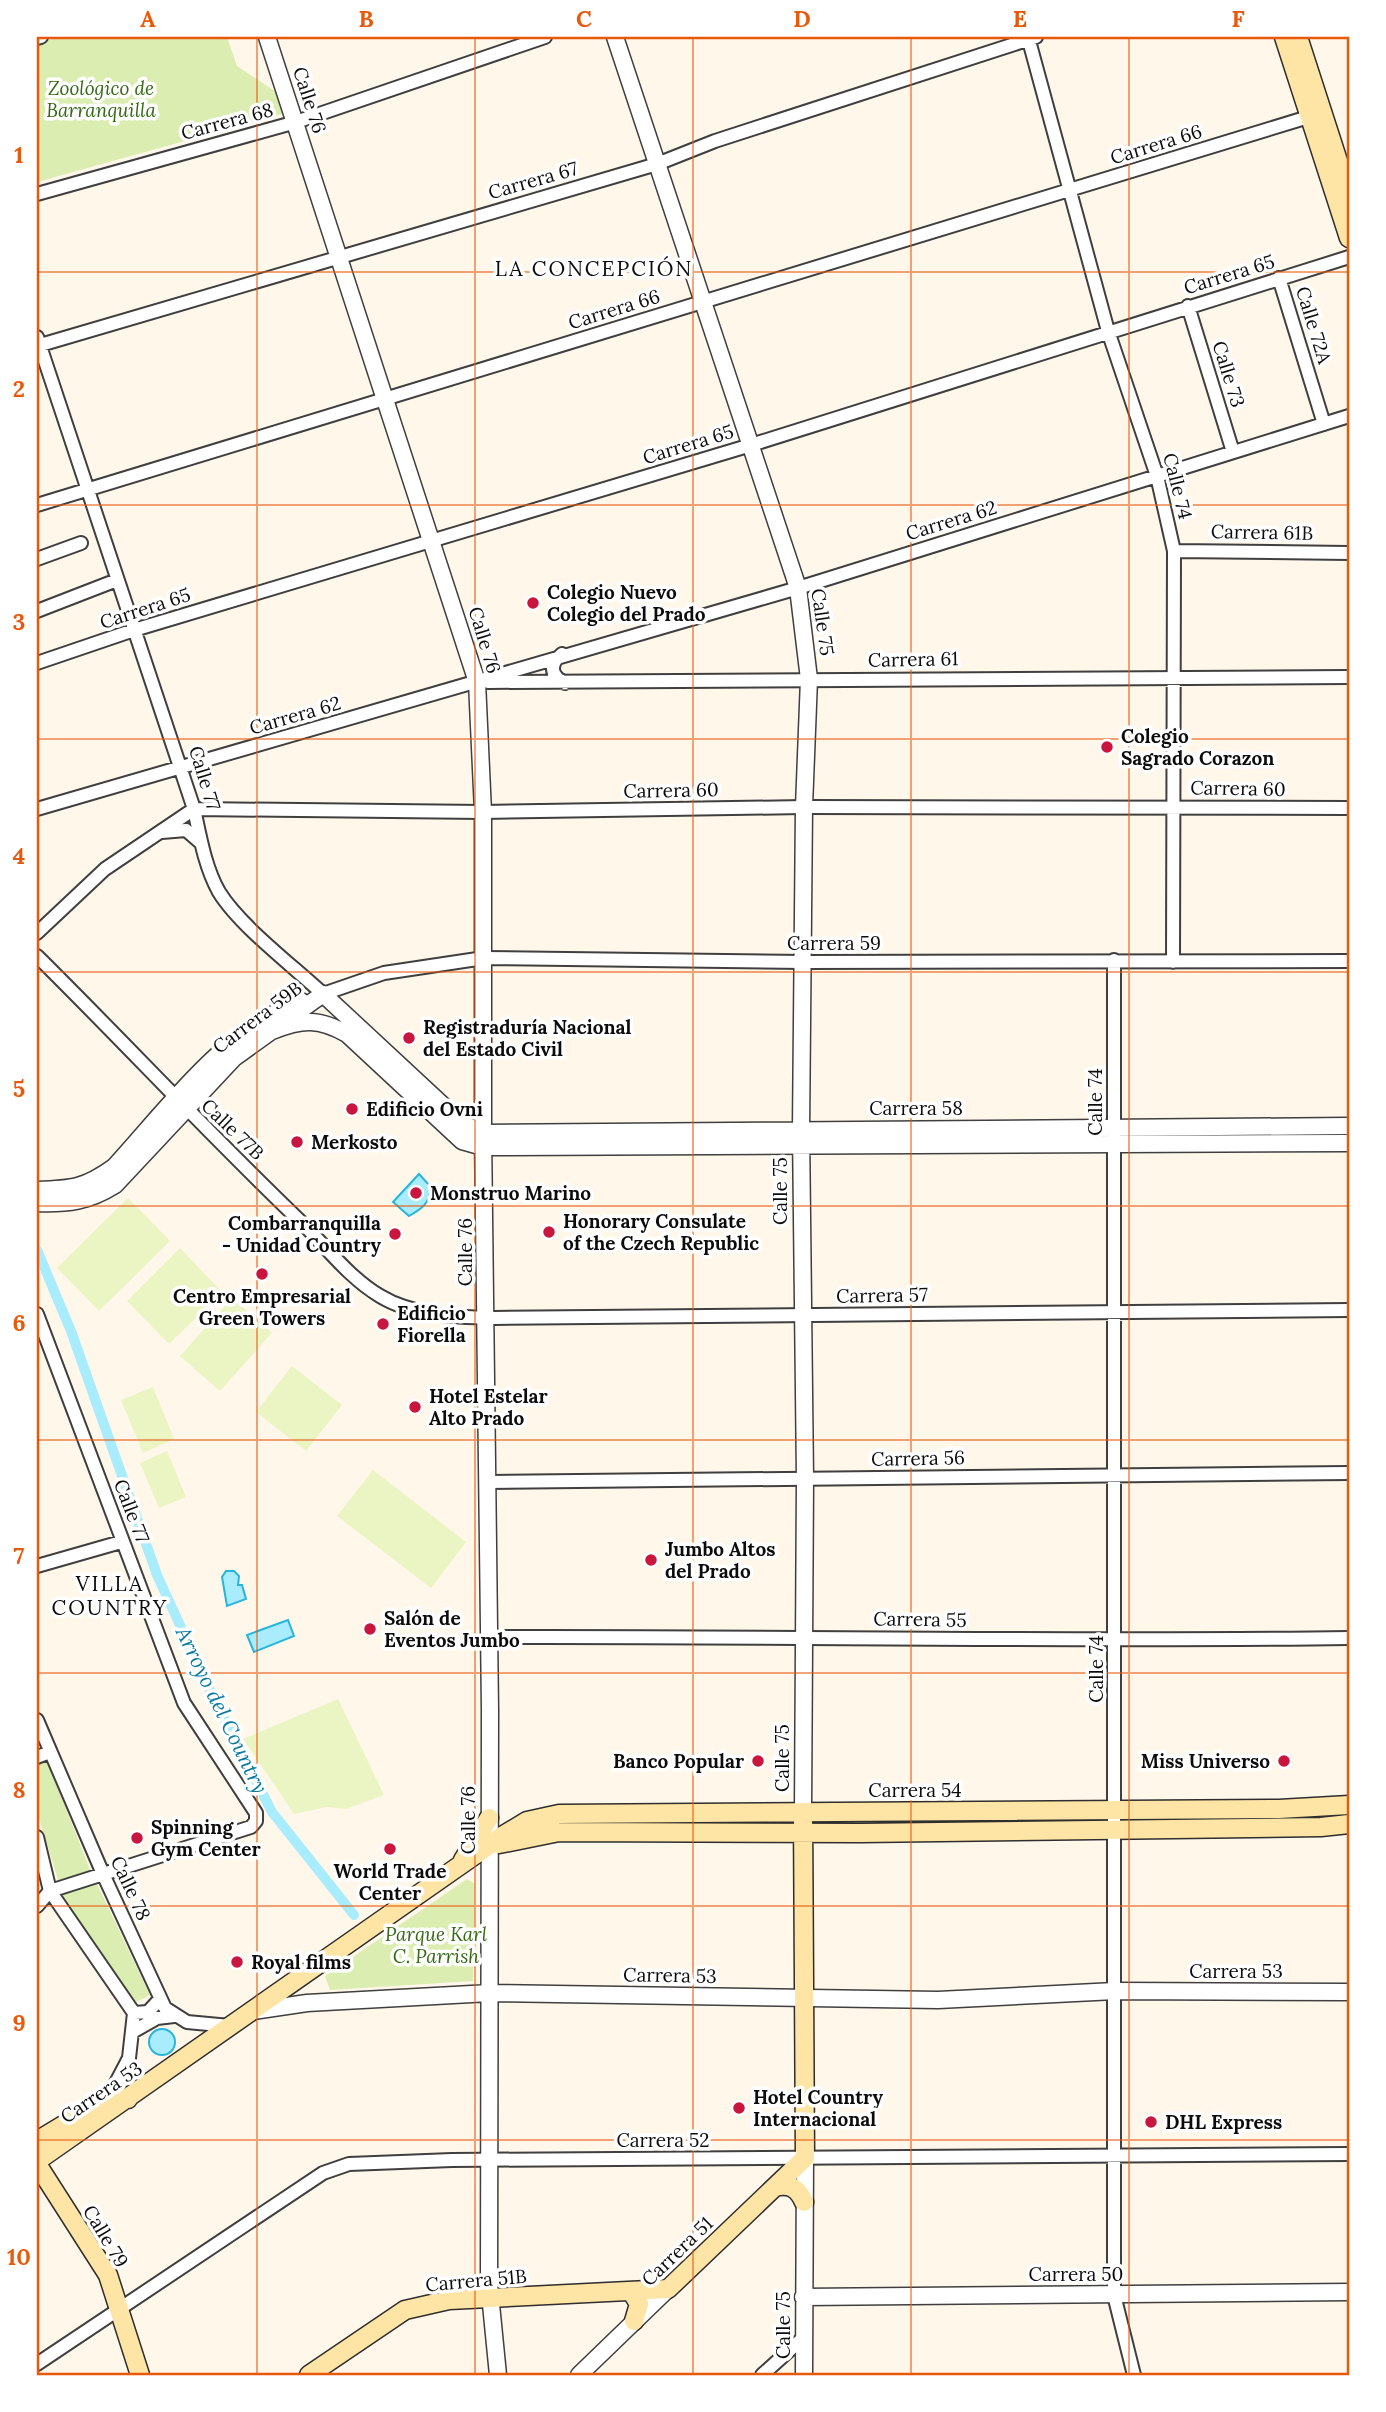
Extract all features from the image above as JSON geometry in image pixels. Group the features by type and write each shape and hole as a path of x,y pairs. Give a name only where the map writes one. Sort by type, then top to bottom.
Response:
{"main road":[{"path":"1284,37 1349,195"},
{"path":"1298,37 1349,237"},
{"name":"Carrera 54","path":"253,2011 517,1826 537,1818 559,1814 660,1812 1279,1810 1349,1805"},
{"path":"1279,1810 1281,1828"},
{"path":"971,1811 972,1832"},
{"path":"660,1812 662,1832"},
{"name":"Calle 75","path":"803,1812 805,2158"},
{"path":"454,1871 489,1818"},
{"name":"Carrera 54","path":"489,1847 559,1832 972,1832 1281,1828 1349,1824"},
{"name":"Carrera 53","path":"37,2162 253,2011"},
{"path":"37,2141 107,2098 128,2099"},
{"path":"96,2121 107,2098"},
{"name":"Carrera 51","path":"668,2289 805,2158"},
{"name":"Calle 79","path":"37,2162 108,2275 140,2375"},
{"path":"775,2187 790,2186 804,2202"},
{"name":"Carrera 51B","path":"309,2375 405,2310 449,2300 668,2289"},
{"path":"631,2291 639,2304 634,2321"}],"street":[{"name":"Calle 76","path":"267,37 477,682 483,812 483,1140 492,2160 490,2297 498,2375"},
{"name":"Carrera 68","path":"37,194 296,122 545,37"},
{"name":"Calle 75","path":"615,37 798,588 810,679 804,807 801,1130 805,1479 803,1812"},
{"name":"Carrera 67","path":"38,343 657,164 716,141 1031,38"},
{"name":"Calle 74","path":"1031,38 1108,331 1157,476 1174,551 1173,962"},
{"name":"Carrera 66","path":"37,505 1316,114"},
{"name":"Carrera 65","path":"37,663 134,630 751,445 1349,257"},
{"name":"Calle 72A","path":"1279,278 1324,424"},
{"name":"Calle 73","path":"1188,306 1233,452"},
{"name":"Calle 77","path":"38,343 194,809 201,843 219,892 234,911 483,1140"},
{"name":"Carrera 62","path":"37,809 477,682 562,654 798,588 1349,416"},
{"path":"37,559 81,543"},
{"name":"Carrera 61B","path":"1174,551 1349,553"},
{"path":"37,611 117,580"},
{"path":"562,654 554,660 552,670 556,678 565,683"},
{"name":"Carrera 61","path":"477,682 1349,677"},
{"name":"Carrera 60","path":"194,809 483,812 804,807 1349,808"},
{"path":"37,933 105,869 194,809"},
{"path":"153,835 167,830 186,830 201,843"},
{"name":"Calle 77B","path":"37,956 142,1060 180,1104 348,1270 380,1296 416,1310"},
{"name":"Carrera 59","path":"323,994 384,974 484,958 804,962 1349,961"},
{"name":"Calle 74","path":"1114,960 1114,2295 1134,2375"},
{"name":"Carrera 59B","path":"37,1190 71,1189 92,1183 114,1167 180,1104 234,1058 323,994"},
{"name":"Carrera 59B","path":"37,1203 71,1204 94,1199 115,1185 230,1044 259,1021 298,1002 323,994"},
{"path":"272,1031 295,1022 313,1020 328,1023 347,1034 462,1141 483,1140"},
{"name":"Carrera 58","path":"483,1140 624,1139 801,1130 1114,1136 1259,1135 1349,1126"},
{"name":"Carrera 58","path":"1259,1135 1349,1143"},
{"name":"Carrera 58","path":"624,1139 801,1147 1114,1136"},
{"name":"Carrera 57","path":"416,1310 485,1318 1349,1310"},
{"name":"Calle 77","path":"37,1314 184,1703 256,1813 257,1821 251,1827 103,1874"},
{"name":"Carrera 56","path":"488,1482 1349,1473"},
{"path":"37,1566 121,1542"},
{"name":"Carrera 55","path":"489,1637 802,1637 1115,1642 1349,1638"},
{"name":"Calle 78","path":"37,1720 160,1999 174,2016"},
{"path":"37,1758 50,1752"},
{"path":"37,1837 50,1891 134,2013 129,2059 107,2098"},
{"path":"37,1906 50,1891 103,1874"},
{"name":"Carrera 53","path":"253,2011 307,2003 491,1993 938,2000 1115,1991 1349,1992"},
{"path":"134,2013 148,2012 160,1999"},
{"path":"134,2031 157,2018 174,2016 201,2025 230,2026"},
{"name":"Carrera 52","path":"37,2364 323,2173 349,2164 492,2160 1349,2154"},
{"name":"Calle 75","path":"804,2375 805,2158"},
{"name":"Carrera 51","path":"579,2375 668,2289"},
{"name":"Carrera 50","path":"803,2297 1349,2292"},
{"path":"762,2375 803,2338"}],"green space":[{"name":"Zoológico de Barranquilla","path":"59,37 227,37 237,66 276,92 282,114 37,182 37,43"},
{"path":"128,1198 170,1241 99,1311 57,1268"},
{"path":"180,1248 222,1292 169,1344 127,1301"},
{"path":"232,1298 272,1333 220,1391 180,1356"},
{"path":"292,1366 342,1405 306,1451 256,1412"},
{"path":"153,1387 174,1439 143,1453 121,1400"},
{"path":"167,1451 186,1497 159,1508 140,1463"},
{"path":"373,1470 466,1542 431,1588 337,1516"},
{"path":"338,1699 384,1795 346,1809 327,1807 294,1814 243,1739"},
{"path":"47,1761 91,1872 58,1880 37,1811 37,1765"},
{"name":"Parque Karl C. Parrish","path":"467,1879 475,1884 473,1981 330,1990 325,1976"},
{"path":"96,1882 150,1995 136,2002 61,1894"}],"water":[{"name":"Monstruo Marino","path":"419,1174 431,1187 429,1198 409,1216 393,1202"},
{"path":"226,1571 234,1571 239,1576 238,1585 242,1585 246,1599 227,1606 222,1577"},
{"path":"288,1620 294,1636 254,1652 247,1635"},
{"path":"162,2029 171,2033 175,2042 171,2051 162,2055 153,2051 149,2042 153,2033"}],"waterway":[{"name":"Arroyo del Country","path":"37,1250 71,1331 157,1575 212,1695 272,1812 354,1915"}],"place":[{"name":"Colegio Nuevo Colegio del Prado","path":"533,603"},
{"name":"Colegio Sagrado Corazon","path":"1107,747"},
{"name":"Registraduría Nacional del Estado Civil","path":"409,1038"},
{"name":"Edificio Ovni","path":"352,1109"},
{"name":"Merkosto","path":"297,1142"},
{"name":"Monstruo Marino","path":"416,1193"},
{"name":"Honorary Consulate of the Czech Republic","path":"549,1232"},
{"name":"Combarranquilla - Unidad Country","path":"395,1234"},
{"name":"Centro Empresarial Green Towers","path":"262,1274"},
{"name":"Edificio Fiorella","path":"383,1324"},
{"name":"Hotel Estelar Alto Prado","path":"415,1407"},
{"name":"Jumbo Altos del Prado","path":"651,1560"},
{"name":"Salón de Eventos Jumbo","path":"370,1629"},
{"name":"Banco Popular","path":"758,1761"},
{"name":"Miss Universo","path":"1284,1761"},
{"name":"Spinning Gym Center","path":"137,1838"},
{"name":"World Trade Center","path":"390,1849"},
{"name":"Royal films","path":"237,1962"},
{"name":"Hotel Country Internacional","path":"739,2108"},
{"name":"DHL Express","path":"1151,2122"}],"district":[{"name":"LA CONCEPCIÓN","path":"594,268"},
{"name":"VILLA COUNTRY","path":"110,1595"}]}
